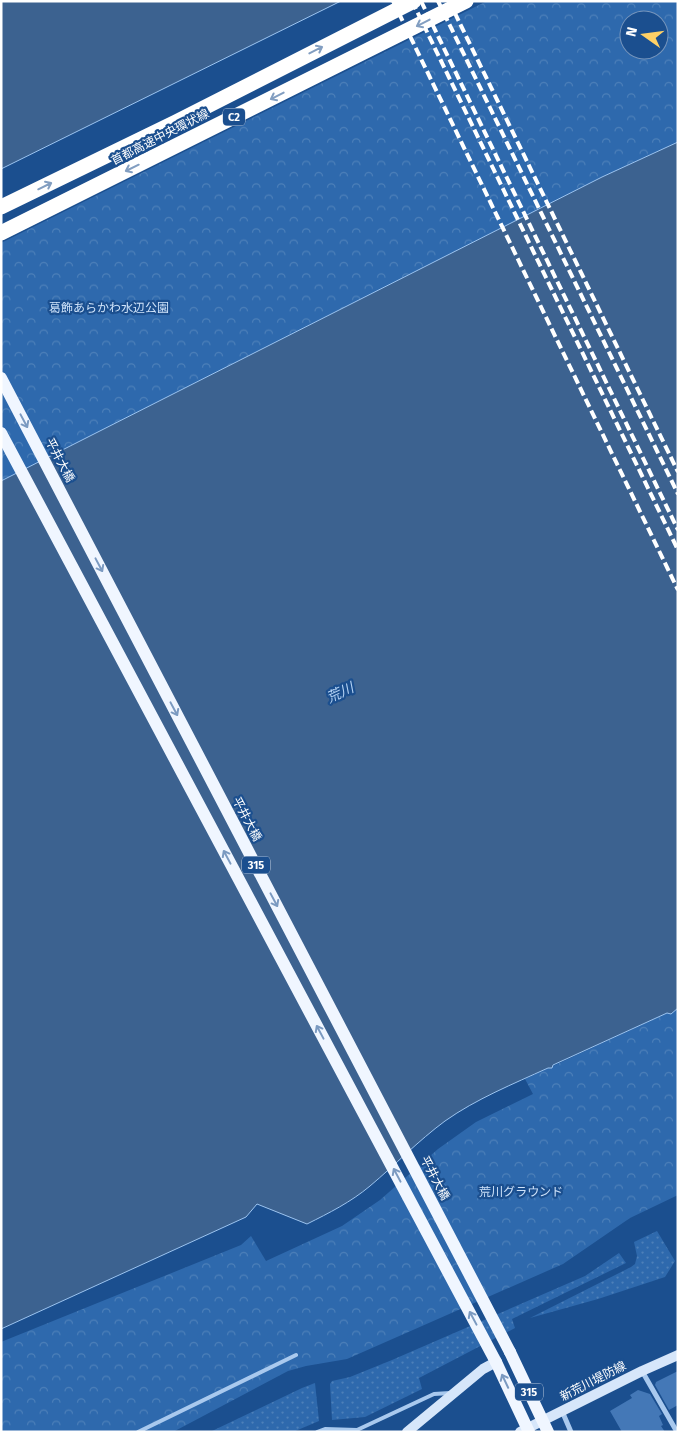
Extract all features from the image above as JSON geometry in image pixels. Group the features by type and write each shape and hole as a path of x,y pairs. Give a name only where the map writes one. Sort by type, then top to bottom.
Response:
{"highway":[{"name":"首都高速中央環状線","path":"1,207 176,122 414,1"},
{"name":"首都高速中央環状線","path":"1,233 466,1"}],"main road":[{"name":"平井大橋","path":"1,378 510,1352 548,1432"},
{"name":"315","path":"1,433 496,1362 529,1432"},
{"name":"新荒川堤防線","path":"520,1432 678,1355"},
{"path":"407,1432 483,1369 496,1362"}],"street":[{"path":"642,1371 677,1432"},
{"path":"562,1411 572,1432"}],"lane":[{"path":"138,1432 296,1355"},
{"path":"317,1432 325,1429 357,1430 434,1394 454,1393"}],"green space":[{"name":"葛飾あらかわ水辺公園","path":"487,1 678,1 678,142 602,177 1,481 1,243"},
{"name":"荒川グラウンド","path":"678,1008 678,1195 630,1218 563,1264 347,1359 288,1371 173,1432 1,1432 1,1342 241,1245 251,1236 266,1261 342,1226 380,1200 438,1149 476,1122 533,1094 525,1079 667,1013 671,1014"},
{"path":"657,1231 675,1261 665,1277 598,1299 530,1318 631,1267 635,1264 637,1256 634,1242"},
{"path":"619,1253 626,1263 512,1319 515,1328 419,1378 422,1389 365,1417 332,1420 330,1384 332,1381 350,1377 392,1360 585,1276"},
{"path":"315,1383 319,1421 293,1432 210,1432 302,1388"}],"water":[{"path":"1,1 341,1 1,169"},
{"name":"荒川","path":"678,142 678,1008 671,1014 667,1013 553,1065 552,1068 548,1068 495,1092 469,1106 435,1129 363,1192 340,1207 307,1224 257,1204 246,1217 1,1329 1,481 602,177"}],"building":[{"path":"678,1371 678,1405 669,1410 655,1385 656,1382"},
{"path":"638,1390 650,1394 662,1414 659,1416 663,1425 661,1426 665,1432 622,1432 610,1411 632,1398 630,1395"}],"railway":[{"path":"393,1 678,590"},
{"path":"412,1 678,550"},
{"path":"421,1 678,530"},
{"path":"438,1 678,494"},
{"path":"449,1 678,472"}]}
